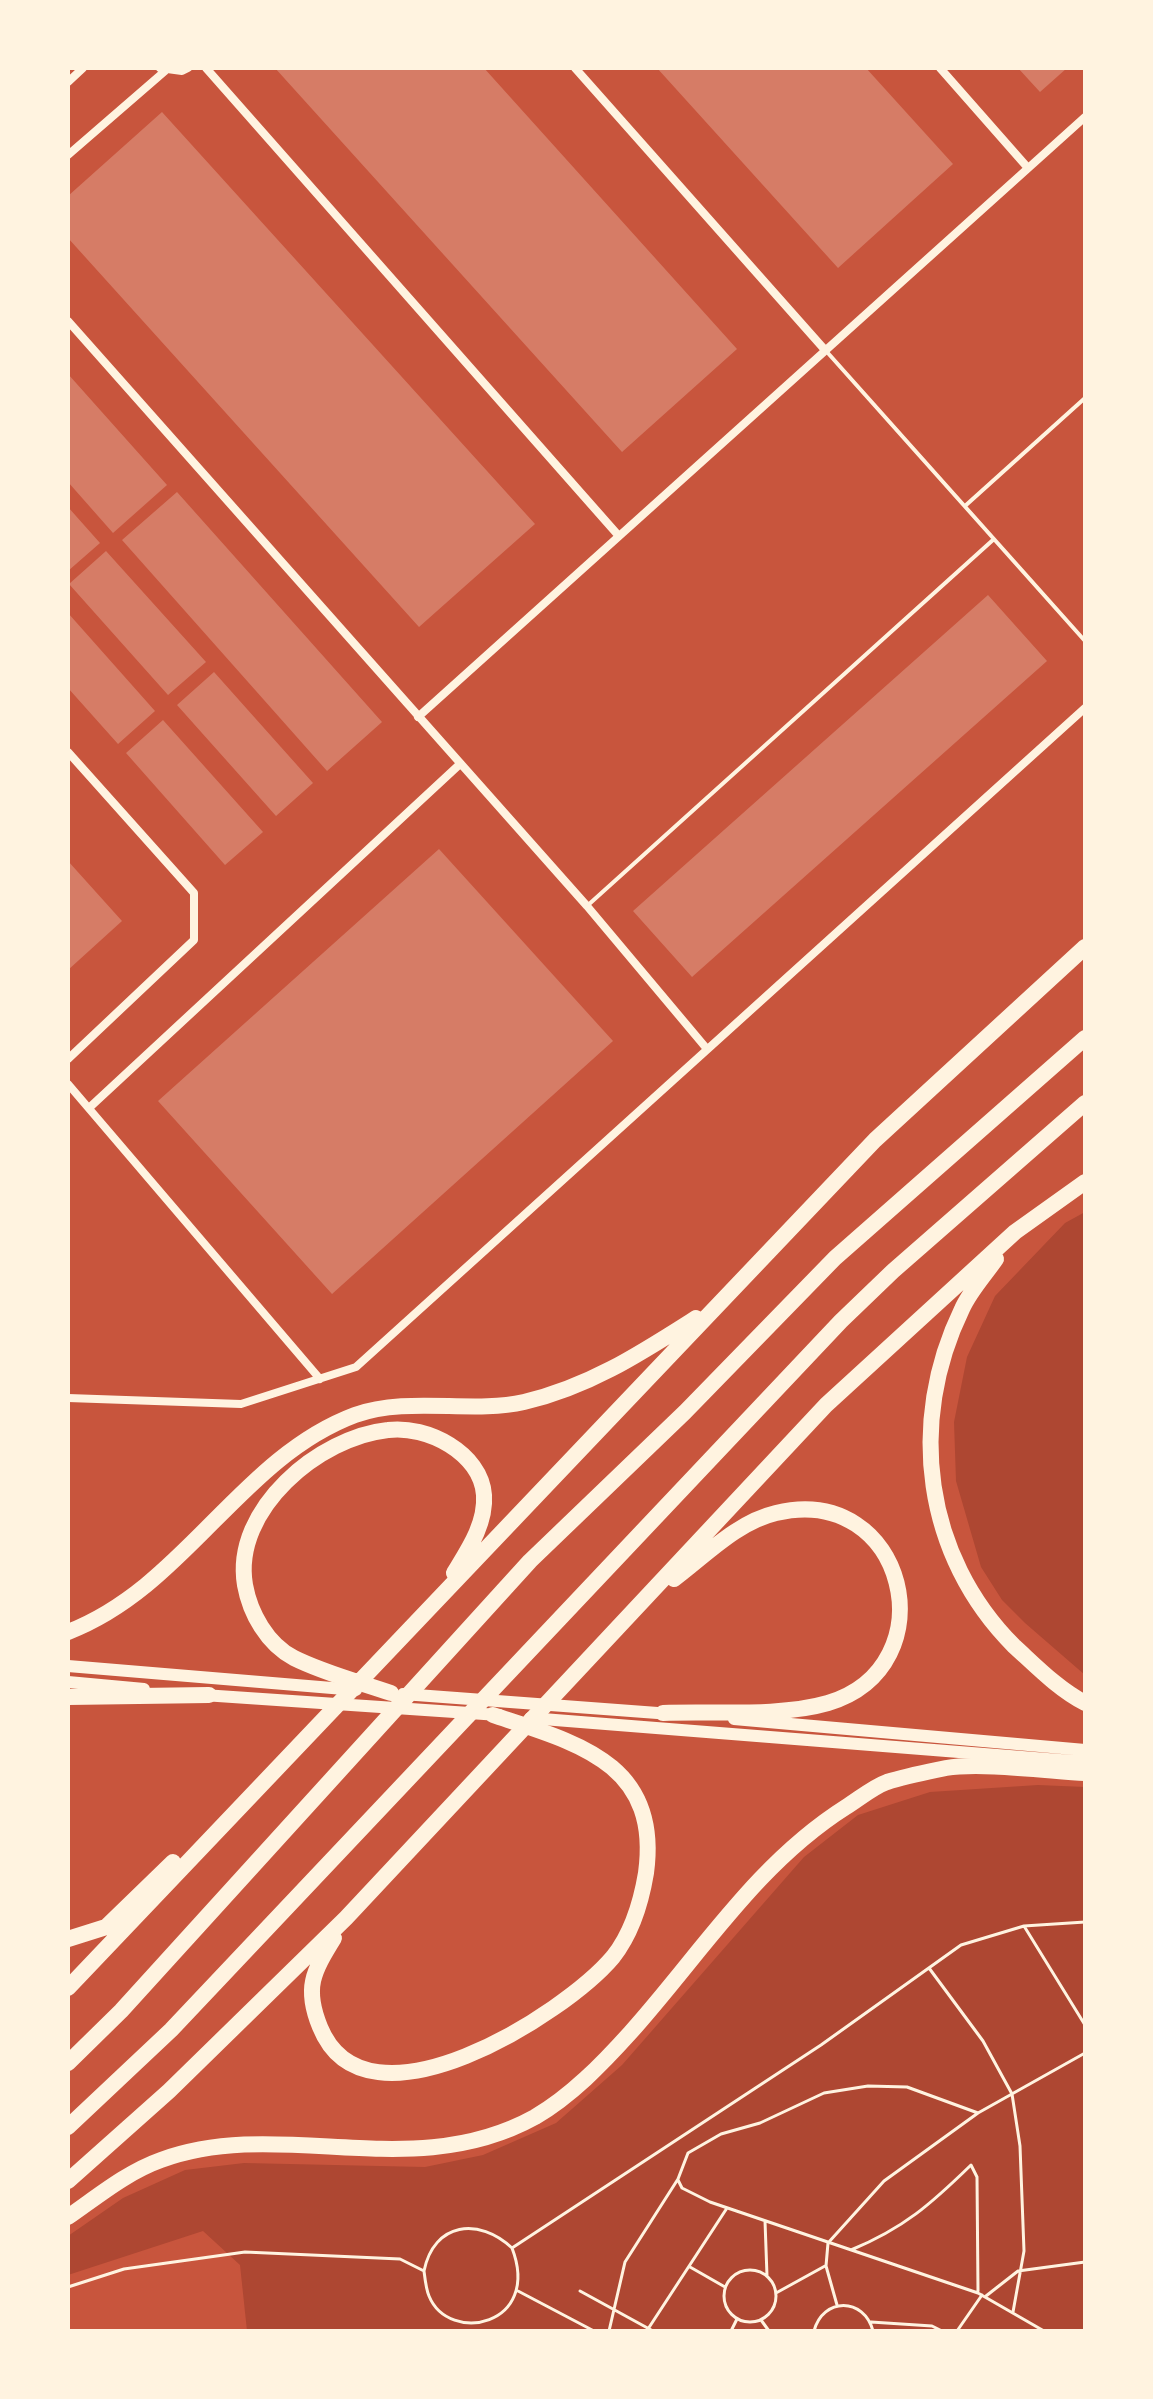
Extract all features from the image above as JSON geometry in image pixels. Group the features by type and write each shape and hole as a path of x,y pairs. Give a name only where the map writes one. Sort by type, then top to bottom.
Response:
{"highway":[{"path":"68,1988 875,1140 1085,947"},
{"path":"68,2063 121,2011 530,1561 685,1412 835,1258 1085,1038"},
{"path":"68,2127 171,2030 841,1321 893,1271 1085,1103"},
{"path":"68,2181 169,2091 346,1918 826,1405 1015,1232 1085,1182"},
{"path":"1015,1232 963,1306 942,1357 931,1403 930,1455 936,1510 955,1564 995,1627 1038,1669 1085,1703"},
{"path":"68,1632 136,1597 299,1444 328,1429 356,1415 405,1406 522,1403 613,1371 718,1304"},
{"path":"391,1693 292,1657 268,1636 249,1606 244,1576 247,1549 260,1514 283,1486 313,1459 352,1439 390,1429 422,1434 449,1444 473,1463 484,1495 478,1534 439,1600"},
{"path":"635,1609 745,1525 776,1512 810,1511 843,1516 870,1533 891,1561 899,1590 899,1626 887,1660 865,1684 829,1703 795,1709 663,1713"},
{"path":"68,1697 209,1695"},
{"path":"346,1918 314,1975 309,1993 325,2039 344,2059 368,2069 398,2073 465,2058 526,2027 590,1980 614,1955 631,1928 643,1895 648,1831 639,1799 616,1771 582,1745 493,1715"},
{"path":"68,2217 110,2188 160,2160 239,2147 422,2151 461,2145 503,2131 535,2117 571,2093 662,1997 770,1867 809,1831 885,1783 950,1767 1085,1773"},
{"path":"68,1939 106,1927 184,1852 230,1816"}],"main road":[{"path":"68,1666 1085,1750"},
{"path":"68,1682 1085,1762"}],"street":[{"path":"68,82 83,68"},
{"path":"68,155 162,69 188,68"},
{"path":"206,68 618,535"},
{"path":"575,68 825,350"},
{"path":"940,68 1028,168"},
{"path":"418,717 1085,117"},
{"path":"68,321 587,906 707,1049"},
{"path":"68,1398 241,1404 356,1367 1085,708"},
{"path":"68,752 194,893 194,940 68,1059"},
{"path":"89,1108 460,764"},
{"path":"68,1084 320,1379"}],"lane":[{"path":"825,350 1085,641"},
{"path":"965,506 1085,398"},
{"path":"587,906 994,539"}],"path":[{"path":"512,2248 821,2045 961,1945 1024,1926 1085,1922"},
{"path":"1024,1926 1085,2025"},
{"path":"929,1968 983,2041 1012,2094 1020,2146 1024,2251 1013,2312"},
{"path":"837,2305 826,2266 828,2243 884,2181 978,2113 1085,2053"},
{"path":"609,2331 612,2307 625,2262 678,2179 688,2153 721,2134 760,2123 824,2093 868,2086 907,2087 978,2113"},
{"path":"851,2250 892,2233 935,2201 971,2165 977,2177 982,2295"},
{"path":"678,2179 682,2188 727,2208 982,2295 1044,2331"},
{"path":"580,2291 650,2330 727,2208"},
{"path":"765,2221 767,2276 776,2293 773,2309 761,2320 737,2319 724,2302 725,2287 743,2271 767,2276"},
{"path":"467,2227 496,2233 512,2248 520,2269 518,2291 502,2314 476,2324 449,2318 429,2298 424,2271 432,2247 447,2234 467,2227"},
{"path":"68,2287 124,2269 245,2252 400,2259 424,2271"},
{"path":"957,2331 982,2295 1018,2271 1085,2262"},
{"path":"776,2293 826,2266"},
{"path":"689,2267 725,2287"},
{"path":"518,2291 594,2331"},
{"path":"814,2331 821,2314 837,2305 857,2308 870,2322 873,2331"},
{"path":"731,2331 737,2319"},
{"path":"761,2320 769,2331"},
{"path":"870,2322 932,2326 942,2331"}],"shaded area":[{"path":"1085,1212 1085,1675 1002,1600 981,1567 956,1481 954,1422 967,1357 995,1296 1065,1223"},
{"path":"1038,1785 1085,1787 1085,2331 247,2331 240,2265 203,2231 68,2275 68,2236 123,2198 185,2170 244,2163 425,2167 483,2155 556,2123 622,2065 804,1857 858,1815 930,1792"}],"building":[{"path":"275,68 484,68 737,349 622,452"},
{"path":"657,68 866,68 953,164 838,268"},
{"path":"1018,68 1067,68 1040,92"},
{"path":"162,112 535,524 419,627 68,238 68,196"},
{"path":"68,374 167,485 113,533 68,482"},
{"path":"177,492 382,722 327,771 122,540"},
{"path":"68,507 100,543 68,571"},
{"path":"106,551 206,662 168,695 69,584"},
{"path":"988,595 1047,661 692,977 633,911"},
{"path":"68,613 155,711 118,744 68,688"},
{"path":"214,672 313,783 276,816 177,705"},
{"path":"163,720 263,832 225,865 126,753"},
{"path":"439,849 613,1041 332,1294 158,1101"},
{"path":"68,861 122,921 68,970"}]}
